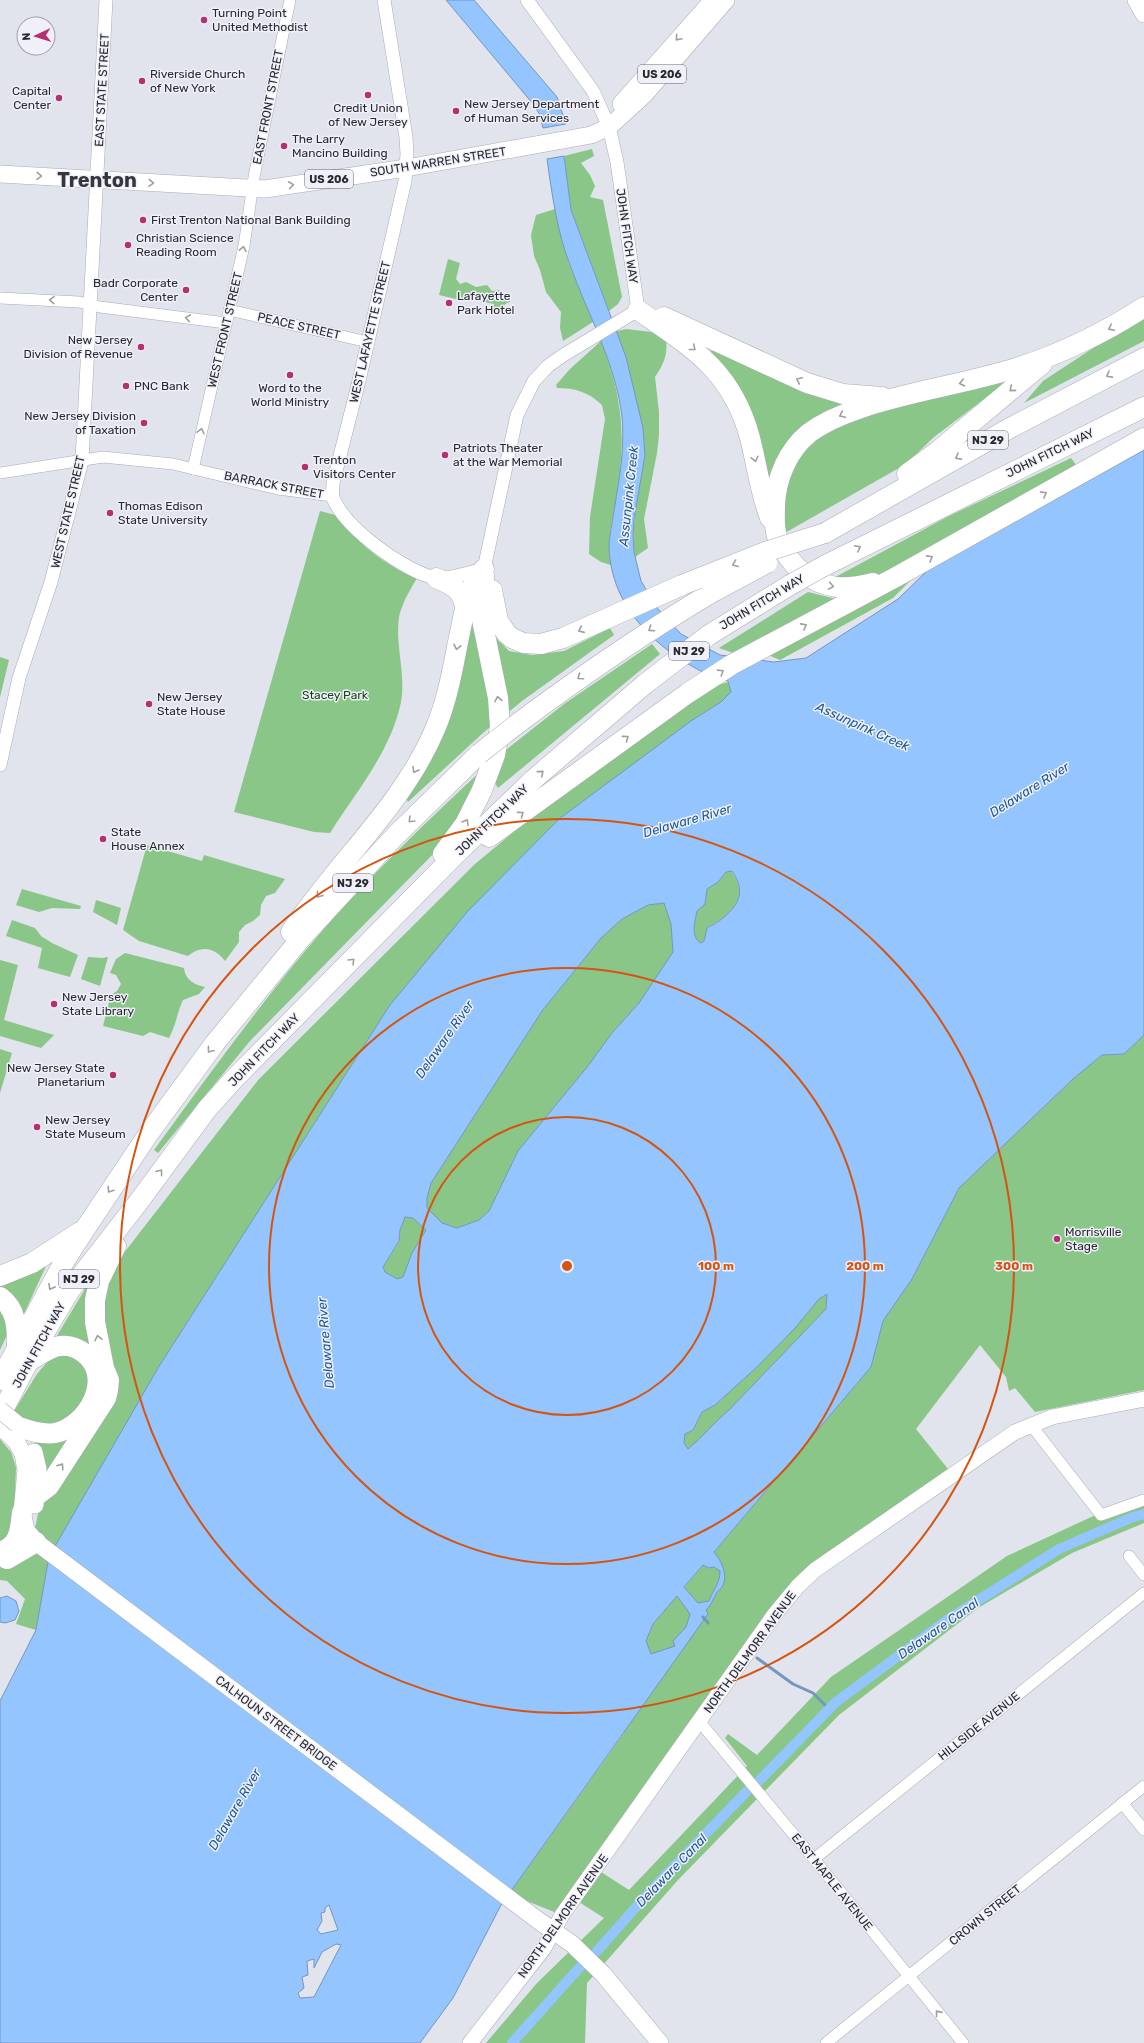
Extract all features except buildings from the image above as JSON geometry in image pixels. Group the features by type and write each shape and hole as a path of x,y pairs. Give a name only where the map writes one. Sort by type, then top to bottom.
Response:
{"highway":[{"path":"776,533 775,498 778,482 789,457 810,432 848,413 892,398 966,382 1016,368 1053,355 1116,325 1144,307"},
{"path":"630,314 666,318 807,383 828,391 892,398"},
{"path":"630,314 694,348 723,380 744,421 765,505 789,560 802,572 820,584 854,588 896,577"},
{"path":"484,570 492,588 498,621 507,634 517,641 532,644 548,643 616,615 682,585 768,551 830,530 938,451 1053,355"},
{"name":"NJ 29","path":"830,530 1010,428 1144,358"},
{"path":"1123,417 1144,401"},
{"name":"JOHN FITCH WAY","path":"0,1380 24,1354 37,1345 70,1290 137,1204 207,1109 281,1031 534,779 645,684 733,619 824,566 1144,407"},
{"path":"433,878 688,693 730,665 896,577 1144,438"},
{"name":"JOHN FITCH WAY","path":"9,1425 24,1354 85,1229 162,1115 234,1019 302,937 395,836 479,754 517,724 580,677 684,608 830,530"},
{"path":"234,1019 293,929 392,802 411,776 424,753 446,697 466,609 474,582 484,570"},
{"path":"382,930 436,865 465,824 482,790 495,755 500,727 500,714 482,620 484,570"},
{"path":"436,578 458,589 464,600 466,609"},
{"path":"36,1496 49,1486 106,1398 109,1380 104,1368 95,1322 95,1300 99,1281 137,1204"},
{"path":"0,1276 32,1263 85,1229"},
{"path":"0,1297 9,1304 13,1312 24,1354 56,1347 69,1346 80,1350 89,1357 95,1365 99,1379 98,1389 84,1414 60,1431 41,1433 9,1425"},
{"path":"0,1552 9,1548 17,1540 20,1533 22,1512"},
{"path":"0,1561 37,1542"}],"main road":[{"path":"609,127 623,101 712,0"},
{"name":"SOUTH WARREN STREET","path":"98,180 252,190 406,168 591,135 609,127 645,94 726,0"},
{"path":"1136,0 1144,14"},
{"name":"US 206","path":"0,174 98,180"},
{"name":"NORTH DELMORR AVENUE","path":"470,2043 544,1948 562,1915 782,1604 815,1570 1001,1440 1031,1425 1076,1411 1144,1399"},
{"path":"0,1410 9,1425 26,1464 22,1512 26,1530 37,1542"},
{"path":"9,1425 33,1450 36,1459 38,1469 36,1496 37,1542"},
{"name":"CALHOUN STREET BRIDGE","path":"37,1542 507,1897 572,1944 603,1974 660,2043"}],"street":[{"name":"EAST STATE STREET","path":"98,180 106,0"},
{"name":"EAST FRONT STREET","path":"252,190 290,0"},
{"name":"WEST LAFAYETTE STREET","path":"333,496 333,483 368,342 405,181 406,137 384,0"},
{"name":"JOHN FITCH WAY","path":"527,0 593,91 609,127 617,162 630,314"},
{"name":"WEST STATE STREET","path":"0,765 17,684 51,582 82,461 98,180"},
{"name":"WEST FRONT STREET","path":"193,468 244,246 252,190"},
{"path":"0,298 79,302 226,323"},
{"name":"PEACE STREET","path":"229,310 368,342"},
{"path":"436,578 484,570 517,415 534,381 545,368 630,314"},
{"name":"BARRACK STREET","path":"0,473 103,457 162,462 278,489 333,496 347,518 373,544 400,563 436,578"},
{"path":"1031,1425 1101,1515 1144,1500"},
{"path":"1130,1556 1142,1570"},
{"name":"HILLSIDE AVENUE","path":"814,1859 1144,1593"},
{"name":"EAST MAPLE AVENUE","path":"699,1722 814,1859 963,2043"},
{"name":"CROWN STREET","path":"826,2043 1144,1786"},
{"path":"1122,1803 1144,1830"}],"green space":[{"path":"592,149 594,156 581,163 590,175 595,186 590,197 603,200 622,297 618,304 609,311 571,210 564,156"},
{"path":"555,209 569,264 593,322 563,341 560,328 561,312 546,292 540,270 534,256 531,235 536,215"},
{"path":"448,259 460,263 456,279 460,284 466,282 476,287 487,285 492,291 499,290 504,295 507,295 510,298 510,302 505,304 502,310 494,308 494,304 465,298 464,301 439,295"},
{"path":"1144,317 1144,341 1024,403 1043,381 1110,337"},
{"path":"627,329 651,332 666,340 664,360 655,377 659,412 659,435 644,519 648,548 635,557 634,525 644,444 643,428 616,331"},
{"path":"601,341 614,381 621,417 622,435 620,473 609,547 611,565 601,562 589,554 590,517 605,419 602,405 587,394 576,390 557,388 556,385 570,369"},
{"path":"712,350 845,406 801,430 768,495 708,355"},
{"path":"1012,378 934,437 906,464 783,534 779,502 791,465 825,432 884,410"},
{"path":"1071,458 1077,466 916,557 862,583 828,581 947,517"},
{"name":"Stacey Park","path":"320,511 339,516 355,536 373,553 394,567 417,578 404,602 399,617 398,638 402,670 402,691 401,702 396,720 372,770 330,833 314,832 234,812"},
{"path":"921,570 893,598 780,660 766,654"},
{"path":"808,592 840,600 739,655 719,648"},
{"path":"470,612 509,651 532,655 564,651 610,628 614,635 522,701 484,732 408,802 405,797"},
{"path":"652,644 660,654 498,788 493,780 502,753 564,704"},
{"path":"0,657 9,660 0,697"},
{"path":"728,682 731,692 721,702 691,721 390,1005 158,1368 48,1562 36,1630 16,1624 25,1599 7,1581 0,1580 0,1565 26,1551 36,1524 41,1497 111,1398 98,1302 113,1267 259,1079 475,864 539,811 712,687"},
{"path":"482,770 466,810 437,850 250,1041 158,1153 154,1150 257,1012 322,931 400,848"},
{"path":"147,845 202,861 204,855 285,879 275,893 266,896 261,905 260,915 245,925 239,932 239,942 225,961 217,953 207,949 197,950 188,956 139,941 123,930"},
{"path":"731,871 738,884 739,896 737,902 720,921 707,928 704,941 701,943 695,937 694,933 694,924 697,911 705,904 707,889 718,882 726,872"},
{"path":"22,889 81,906 80,909 52,908 39,912 16,905"},
{"path":"96,900 121,908 117,925 93,912"},
{"path":"664,903 671,924 673,952 639,1003 612,1033 588,1066 518,1151 489,1211 479,1220 457,1228 442,1223 427,1208 427,1198 431,1183 542,1011 601,938 622,919 648,905"},
{"path":"12,920 35,928 41,936 52,943 78,955 70,977 38,968 42,948 6,936"},
{"path":"125,953 184,968 188,979 205,987 199,994 183,1000 169,1038 150,1032 143,1036 103,1026 111,995 117,991 121,984 116,975 110,973 116,959"},
{"path":"88,957 108,957 100,986 81,979"},
{"path":"0,960 18,965 4,1020 54,1035 41,1048 0,1036"},
{"path":"1144,1035 1144,1390 1035,1412 1015,1388 1009,1391 1006,1377 980,1345 916,1429 952,1474 825,1563 753,1645 562,1915 509,1894 624,1733 628,1699 637,1661 653,1624 871,1367 883,1321 912,1279 959,1188 1074,1078 1102,1055 1124,1054"},
{"path":"0,1049 12,1053 0,1093"},
{"path":"405,1217 413,1218 426,1230 412,1253 403,1277 397,1279 385,1272 383,1267 399,1242 400,1230"},
{"path":"47,1264 22,1318 0,1292 0,1282"},
{"path":"97,1269 99,1363 55,1339"},
{"path":"827,1294 826,1309 729,1410 688,1449 684,1443 685,1434 693,1430 702,1412 715,1405 758,1366 796,1327 819,1299"},
{"path":"0,1307 9,1321 6,1337 0,1350"},
{"path":"67,1352 89,1369 89,1381 86,1396 75,1412 62,1423 47,1428 39,1428 31,1425 14,1411 37,1374 55,1353"},
{"path":"78,1427 43,1487 37,1445 31,1438"},
{"path":"0,1439 11,1452 16,1467 14,1525 6,1540 0,1542"},
{"path":"1144,1499 1144,1523 1072,1553 978,1608 839,1715 678,1880 587,1983 585,2043 486,2043 537,1983 604,1918 579,1902 601,1872 629,1890 747,1766 725,1738 728,1734 757,1755 831,1677 1007,1556 1115,1506"}],"water":[{"path":"446,0 474,0 557,97 566,124 543,128 540,115 533,104"},
{"path":"564,156 571,210 626,357 643,428 645,455 634,519 633,535 634,552 641,581 658,609 681,634 720,655 774,662 806,658 898,599 928,570 1144,450 1144,1035 1124,1054 1102,1055 1074,1078 959,1188 912,1279 883,1321 871,1367 714,1552 723,1568 725,1578 722,1587 717,1592 706,1610 708,1614 501,1905 453,1998 420,2043 0,2043 0,1701 36,1630 48,1562 54,1548 158,1368 390,1005 468,911 559,819 691,721 721,702 731,692 728,681 705,673 679,659 648,633 624,602 616,584 611,565 609,544 621,465 623,433 619,397 608,359 565,252 556,213 547,159","holes":["732,871 739,884 739,896 734,907 720,921 707,928 704,941 701,943 695,937 694,933 694,924 697,911 705,904 707,889 718,882 726,872","664,903 671,924 673,952 639,1003 612,1033 588,1066 518,1151 489,1211 479,1220 457,1228 442,1223 427,1208 427,1198 431,1183 542,1011 601,938 622,919 648,905","405,1217 413,1218 426,1230 412,1253 403,1277 397,1279 385,1272 383,1267 399,1241 400,1230","827,1294 826,1309 729,1410 688,1449 684,1443 685,1434 693,1430 702,1412 715,1405 758,1366 796,1327 819,1299","703,1565 709,1568 714,1567 720,1571 718,1583 709,1601 698,1603 684,1587","677,1596 690,1614 686,1627 673,1641 675,1646 651,1654 646,1641 653,1624","329,1905 338,1930 321,1934 317,1930 322,1921 321,1913 325,1912 325,1908","336,1944 341,1945 314,1997 300,1998 298,1993 304,1988 302,1977 308,1975 307,1961 314,1959 314,1968 322,1952"]},
{"path":"7,1596 16,1601 19,1611 15,1620 5,1623 0,1622 0,1598"}],"waterway":[{"name":"Delaware Canal","path":"759,1781 836,1702 947,1620 1059,1549 1133,1517 1144,1514"},
{"path":"703,1617 708,1623"},
{"path":"757,1658 793,1684 813,1693 829,1709"},
{"name":"Delaware Canal","path":"597,1951 644,1898 747,1791"},
{"name":"Delaware Canal","path":"512,2043 580,1967"}],"place":[{"name":"Turning Point United Methodist","path":"204,20"},
{"name":"Riverside Church of New York","path":"142,81"},
{"name":"Credit Union of New Jersey","path":"368,95"},
{"name":"Capital Center","path":"59,98"},
{"name":"New Jersey Department of Human Services","path":"456,111"},
{"name":"The Larry Mancino Building","path":"284,146"},
{"name":"First Trenton National Bank Building","path":"143,220"},
{"name":"Christian Science Reading Room","path":"128,245"},
{"name":"Badr Corporate Center","path":"186,290"},
{"name":"Lafayette Park Hotel","path":"449,303"},
{"name":"New Jersey Division of Revenue","path":"141,347"},
{"name":"Word to the World Ministry","path":"290,375"},
{"name":"PNC Bank","path":"126,386"},
{"name":"New Jersey Division of Taxation","path":"144,423"},
{"name":"Patriots Theater at the War Memorial","path":"445,455"},
{"name":"Trenton Visitors Center","path":"305,467"},
{"name":"Thomas Edison State University","path":"110,513"},
{"name":"New Jersey State House","path":"149,704"},
{"name":"State House Annex","path":"103,839"},
{"name":"New Jersey State Library","path":"54,1004"},
{"name":"New Jersey State Planetarium","path":"113,1075"},
{"name":"New Jersey State Museum","path":"37,1127"},
{"name":"Morrisville Stage","path":"1057,1239"}],"district":[{"name":"Trenton","path":"97,180"}],"water label":[{"name":"Assunpink Creek","path":"628,496"},
{"name":"Assunpink Creek","path":"863,726"},
{"name":"Delaware River","path":"1029,789"},
{"name":"Delaware River","path":"687,820"},
{"name":"Delaware River","path":"444,1039"},
{"name":"Delaware River","path":"325,1343"},
{"name":"Delaware River","path":"234,1809"}]}
